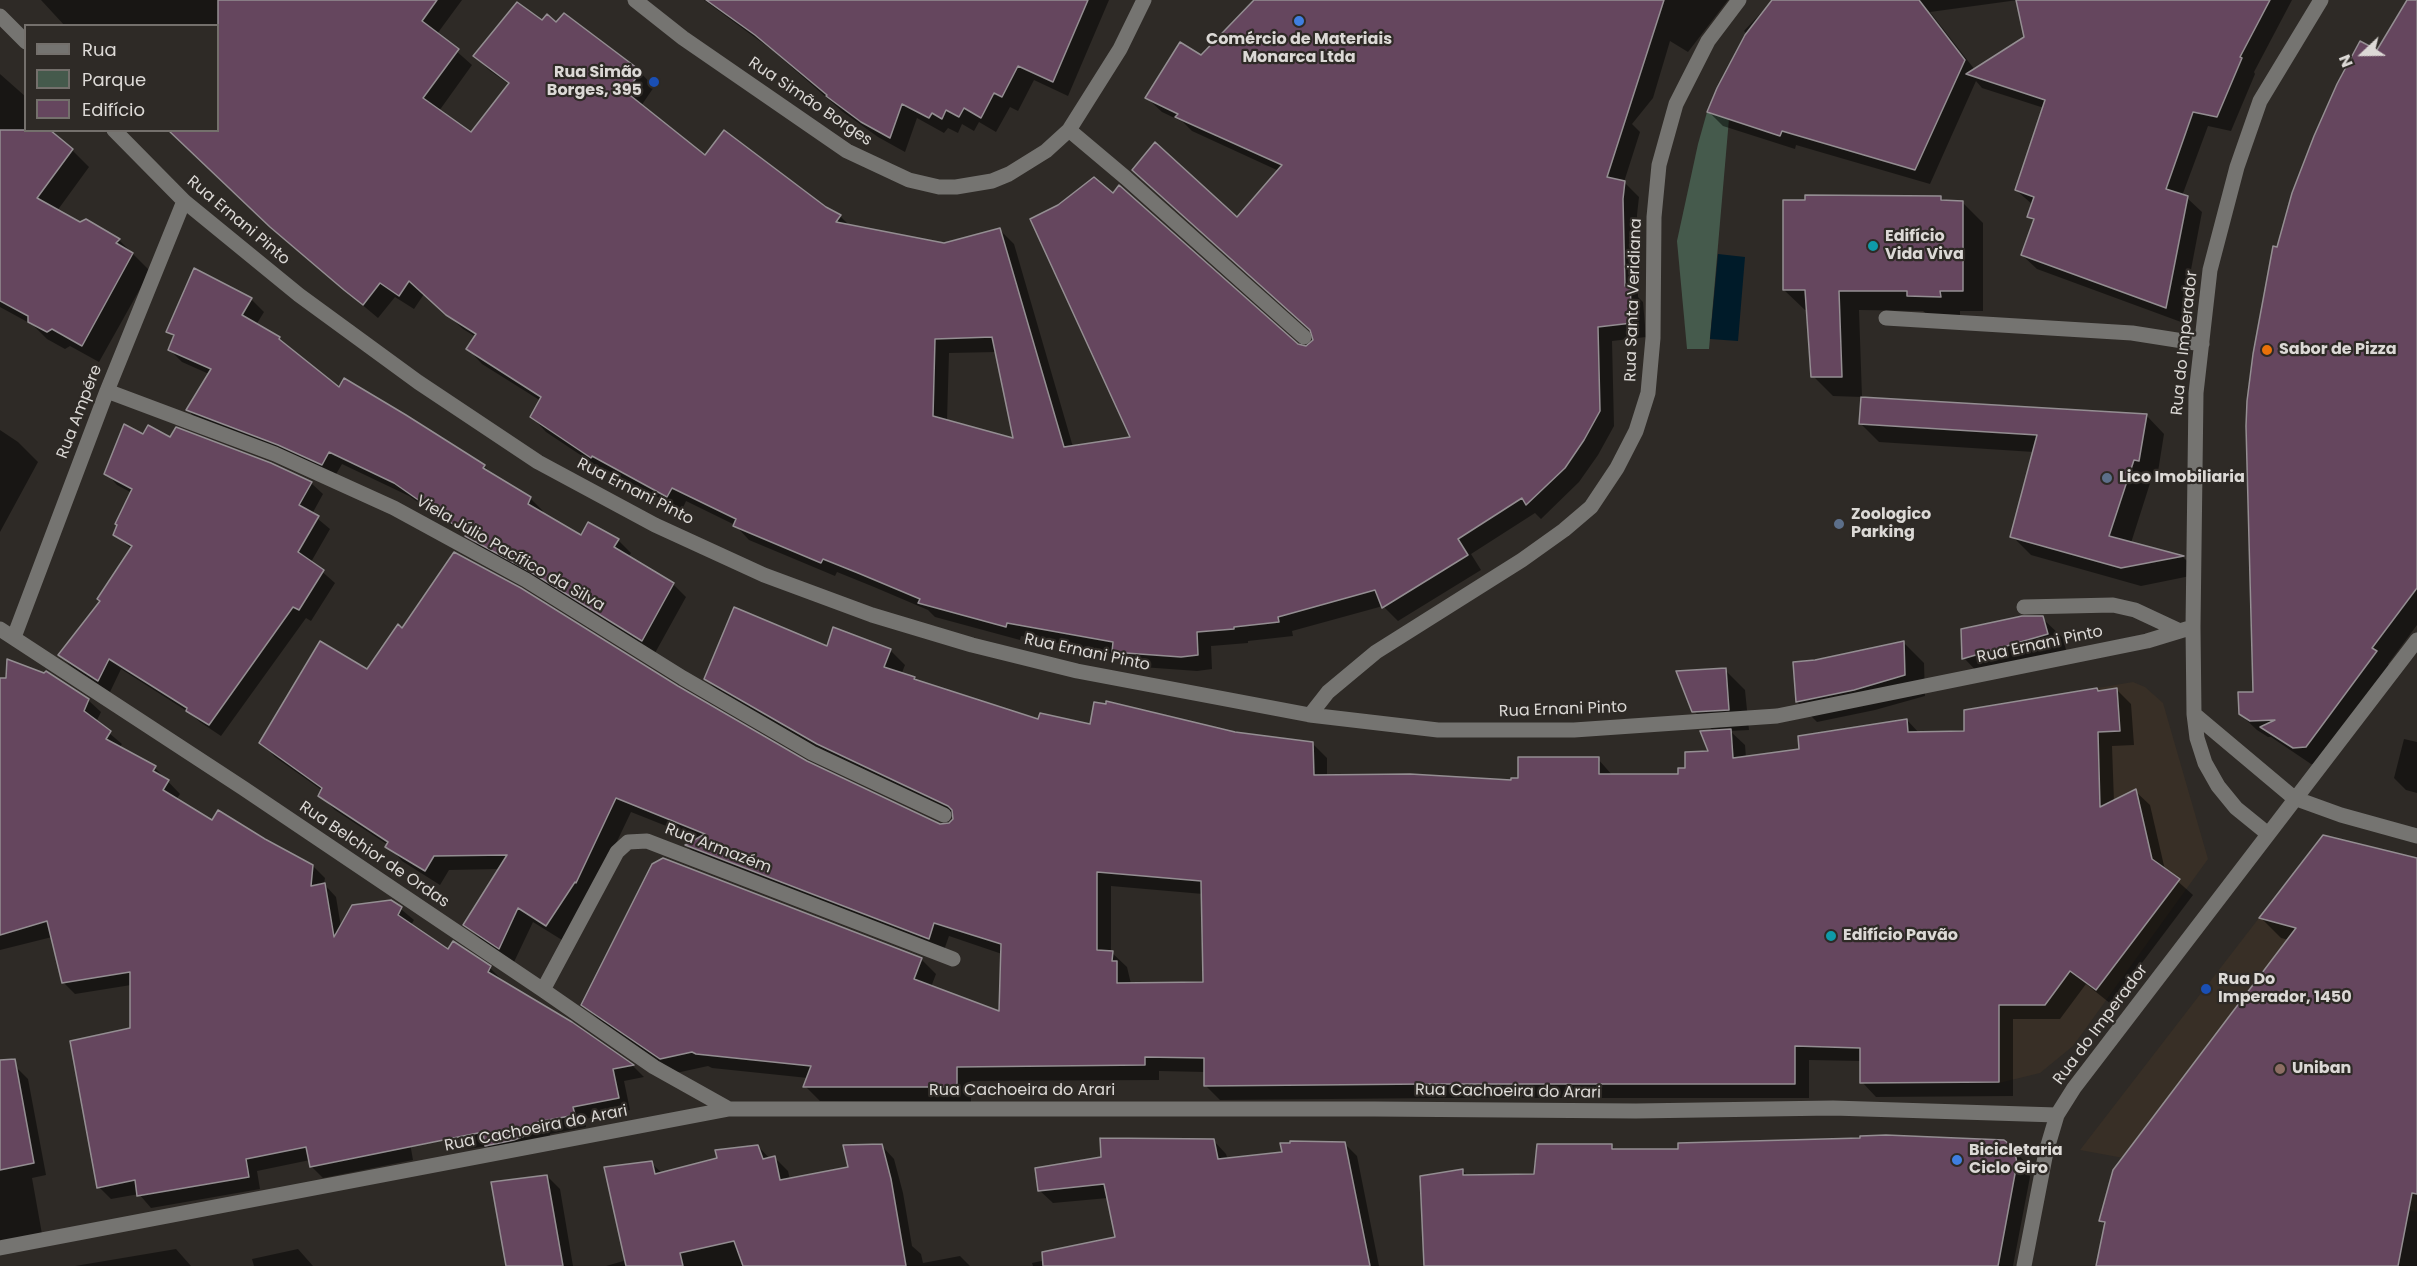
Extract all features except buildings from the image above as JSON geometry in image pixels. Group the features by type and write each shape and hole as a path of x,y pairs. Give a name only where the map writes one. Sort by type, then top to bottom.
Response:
{"street":[{"name":"Rua Simão Borges","path":"635,0 683,38 847,151 909,180 939,187 956,187 992,181 1028,164 1069,130 1120,49 1144,0"},
{"name":"Rua Santa Veridiana","path":"1310,715 1328,692 1376,652 1472,593 1564,530 1591,507 1617,468 1636,431 1648,393 1653,338 1654,217 1659,165 1676,104 1708,41 1739,0"},
{"name":"Rua do Imperador","path":"2268,834 2236,808 2218,786 2205,763 2197,738 2187,629 2196,393 2210,270 2237,167 2260,101 2321,0"},
{"path":"0,16 24,40"},
{"path":"1069,130 1304,337"},
{"name":"Rua Ernani Pinto","path":"116,132 184,201 299,295 418,382 538,462 655,525 764,575 839,603 972,645 1077,671 1310,715 1438,730 1574,730 1777,716 2103,651 2187,629"},
{"name":"Rua Ampére","path":"14,637 107,391 184,201"},
{"path":"1886,318 2132,333 2202,344"},
{"name":"Viela Júlio Pacífico da Silva","path":"107,391 275,454 394,508 526,580 683,678 812,753 944,815"},
{"path":"2024,607 2113,605 2135,610 2187,629"},
{"name":"Rua Belchior de Ordas","path":"0,629 543,990 654,1067 729,1109"},
{"name":"Rua do Imperador","path":"2024,1266 2044,1163 2057,1115 2074,1088 2417,640"},
{"path":"2194,714 2294,798 2341,815 2417,836"},
{"name":"Rua Armazém","path":"543,990 616,852 628,842 647,841 953,960"},
{"name":"Rua Cachoeira do Arari","path":"0,1248 729,1109 1636,1111 1833,1108 2057,1115"}],"shaded area":[{"path":"2133,682 2145,687 2163,703 2208,859 2073,1046 2040,1073 1999,1083 1998,886 2074,692"},
{"name":"Uniban","path":"2259,918 2417,961 2417,1212 2080,1150"}],"green space":[{"path":"1707,112 1729,119 1709,349 1687,349 1677,241"}],"water":[{"path":"1718,254 1745,257 1738,341 1710,339"}],"place":[{"name":"Comércio de Materiais Monarca Ltda","path":"1299,21"},
{"name":"Rua Simão Borges, 395","path":"654,82"},
{"name":"Edifício Vida Viva","path":"1873,246"},
{"name":"Sabor de Pizza","path":"2267,350"},
{"name":"Lico Imobiliaria","path":"2107,478"},
{"name":"Zoologico Parking","path":"1839,524"},
{"name":"Edifício Pavão","path":"1831,936"},
{"name":"Rua Do Imperador, 1450","path":"2206,989"},
{"name":"Uniban","path":"2280,1069"},
{"name":"Bicicletaria Ciclo Giro","path":"1957,1160"}]}
